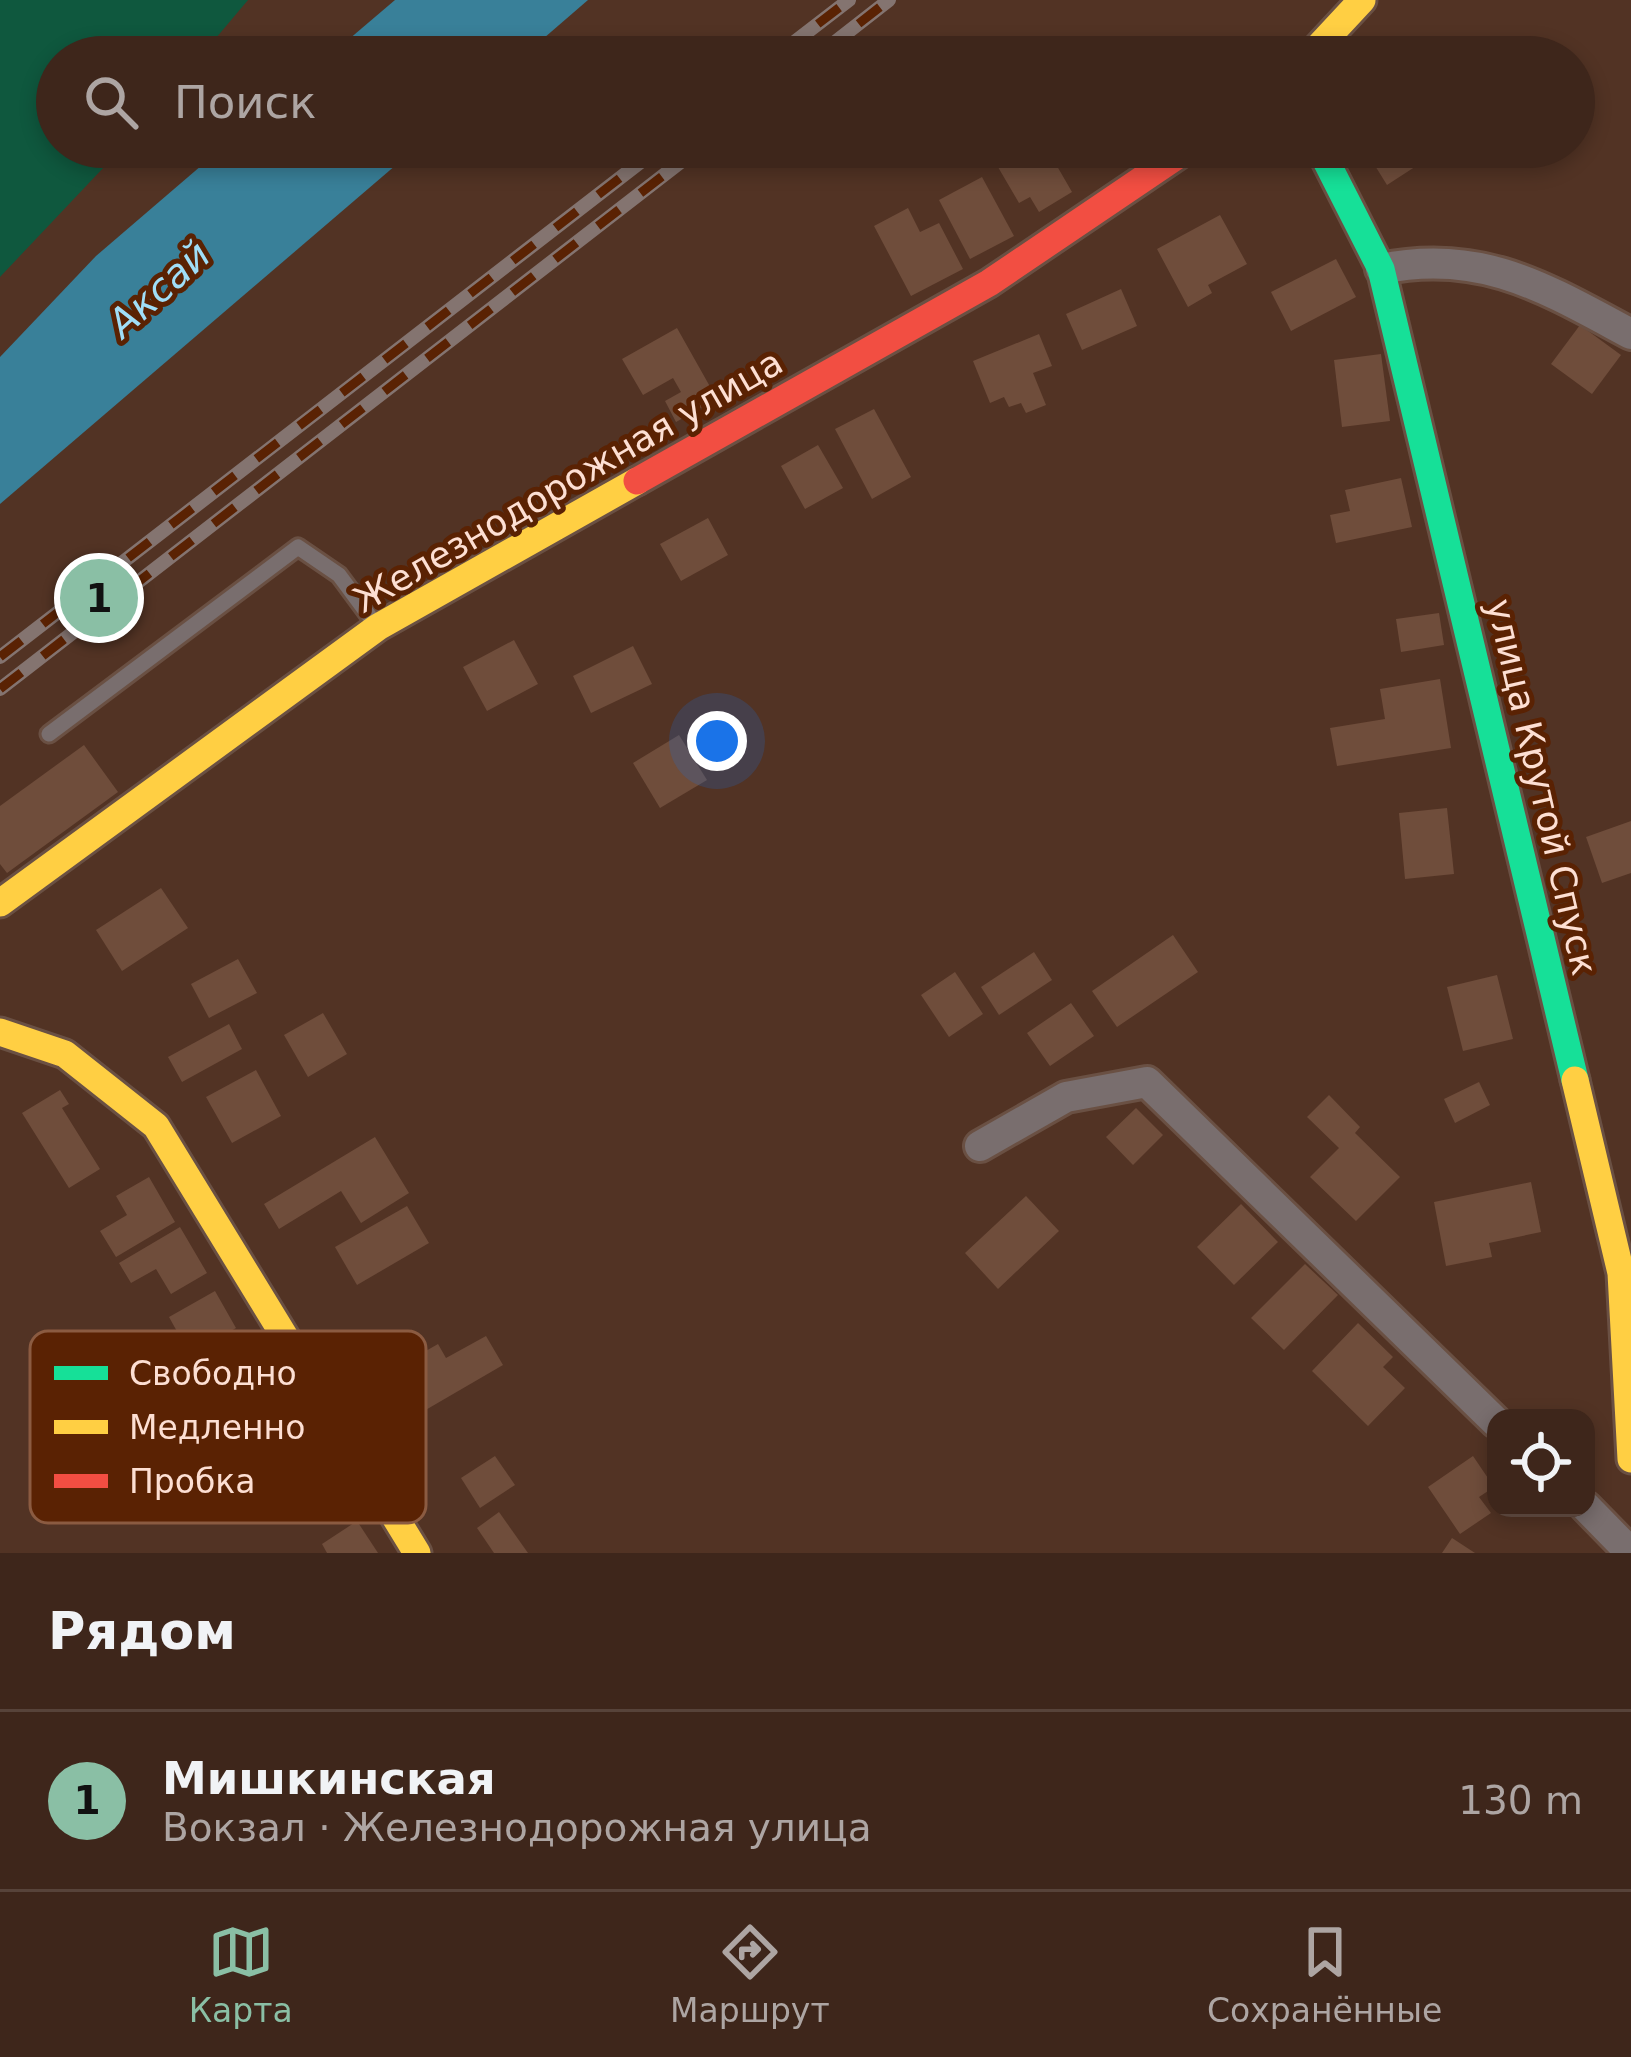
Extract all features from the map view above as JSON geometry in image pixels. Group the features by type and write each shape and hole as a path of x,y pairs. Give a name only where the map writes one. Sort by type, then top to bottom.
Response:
{"street":[{"path":"1329,36 1362,0"},
{"name":"Железнодорожная улица","path":"0,903 378,627 989,284 1159,168"},
{"name":"улица Крутой Спуск","path":"1330,168 1381,269 1621,1273 1631,1459"},
{"path":"1381,269 1422,261 1478,263 1552,291 1631,334"},
{"path":"0,1032 58,1049 107,1081 156,1126 281,1331"},
{"path":"980,1146 1066,1097 1148,1082 1487,1413"},
{"path":"1595,1516 1630,1553"},
{"path":"399,1523 417,1553"}],"lane":[{"path":"50,734 298,547 339,574 378,627"}],"green space":[{"path":"0,0 248,0 218,36 36,36 36,168 103,168 0,277"}],"water":[{"path":"395,0 588,0 546,36 353,36"},
{"name":"Аксай","path":"199,168 392,168 0,504 0,357 96,256"}],"building":[{"path":"999,168 1058,168 1072,192 1039,212 1030,197 1019,203"},
{"path":"1376,168 1413,168 1387,185"},
{"path":"982,177 1014,236 970,259 939,200"},
{"path":"908,208 920,232 939,223 963,269 911,296 874,226"},
{"path":"1220,215 1247,264 1208,285 1212,293 1188,307 1157,249"},
{"path":"1336,259 1356,297 1291,331 1271,292"},
{"path":"1121,289 1137,326 1082,350 1066,314"},
{"path":"1580,325 1621,355 1592,394 1551,364"},
{"path":"677,328 717,399 676,422 665,401 681,392 673,378 643,395 622,359"},
{"path":"1039,334 1052,366 1033,373 1046,405 1026,413 1021,403 1009,407 1004,397 990,403 973,361"},
{"path":"1381,354 1390,421 1342,427 1334,360"},
{"path":"874,409 911,477 872,499 835,429"},
{"path":"818,445 843,488 805,509 781,466"},
{"path":"1401,478 1412,527 1336,543 1330,515 1350,511 1345,490"},
{"path":"708,518 728,555 681,581 660,544"},
{"path":"1439,613 1444,645 1401,652 1396,619"},
{"path":"514,640 538,684 487,711 463,667"},
{"path":"633,646 652,684 591,713 573,676"},
{"path":"1440,679 1451,748 1337,766 1330,728 1385,719 1380,689"},
{"path":"679,735 707,780 660,808 633,763"},
{"path":"84,745 118,792 7,873 0,864 0,806"},
{"path":"1447,808 1454,874 1405,879 1399,813"},
{"path":"1631,821 1631,873 1602,883 1586,837"},
{"path":"161,888 188,928 122,971 96,930"},
{"path":"1173,935 1198,972 1117,1027 1092,991"},
{"path":"1034,952 1052,980 999,1015 981,987"},
{"path":"238,959 257,993 209,1018 191,984"},
{"path":"955,972 983,1014 949,1037 921,995"},
{"path":"1497,975 1513,1039 1463,1051 1447,987"},
{"path":"1071,1003 1094,1036 1050,1066 1027,1033"},
{"path":"323,1013 347,1054 308,1077 284,1035"},
{"path":"229,1024 242,1049 182,1082 168,1057"},
{"path":"256,1070 281,1116 232,1143 206,1097"},
{"path":"1479,1082 1490,1105 1455,1123 1444,1099"},
{"path":"60,1090 69,1104 62,1108 100,1169 69,1188 22,1113"},
{"path":"1329,1095 1360,1127 1355,1133 1400,1177 1356,1221 1310,1177 1339,1148 1307,1117"},
{"path":"1136,1108 1163,1135 1133,1165 1106,1137"},
{"path":"375,1137 409,1193 361,1223 341,1191 279,1229 264,1204"},
{"path":"149,1177 175,1222 116,1257 100,1231 127,1215 116,1196"},
{"path":"1531,1182 1541,1232 1489,1243 1492,1257 1446,1266 1434,1202"},
{"path":"1026,1196 1059,1231 998,1289 965,1253"},
{"path":"1241,1204 1278,1242 1234,1285 1197,1247"},
{"path":"407,1206 429,1243 357,1285 335,1247"},
{"path":"180,1227 207,1273 171,1294 156,1269 131,1283 119,1263"},
{"path":"1305,1264 1338,1295 1284,1350 1251,1318"},
{"path":"215,1291 236,1328 177,1331 169,1317"},
{"path":"1358,1323 1393,1357 1383,1367 1405,1388 1368,1426 1312,1371"},
{"path":"486,1336 503,1365 426,1410 426,1351 438,1344 446,1358"},
{"path":"495,1456 515,1485 480,1508 461,1478"},
{"path":"1473,1456 1487,1477 1487,1492 1479,1497 1487,1516 1460,1534 1428,1487"},
{"path":"499,1512 528,1553 494,1553 477,1528"},
{"path":"358,1523 378,1553 327,1553 322,1544"},
{"path":"1452,1538 1475,1553 1442,1553"}],"railway":[{"path":"802,36 849,0"},
{"path":"843,36 889,0"},
{"path":"0,657 633,168"},
{"path":"0,689 673,168"}],"traffic: fast":[{"path":"1330,168 1381,269 1575,1080"}],"traffic: slow":[{"path":"1329,36 1362,0"},
{"path":"0,903 378,627 637,481"},
{"path":"0,1032 65,1054 156,1126 281,1331"},
{"path":"1575,1080 1621,1273 1631,1459"},
{"path":"399,1523 417,1553"}],"traffic: jam":[{"path":"637,481 989,283 1159,168"}],"place":[{"name":"Мишкинская","path":"99,598"}]}
